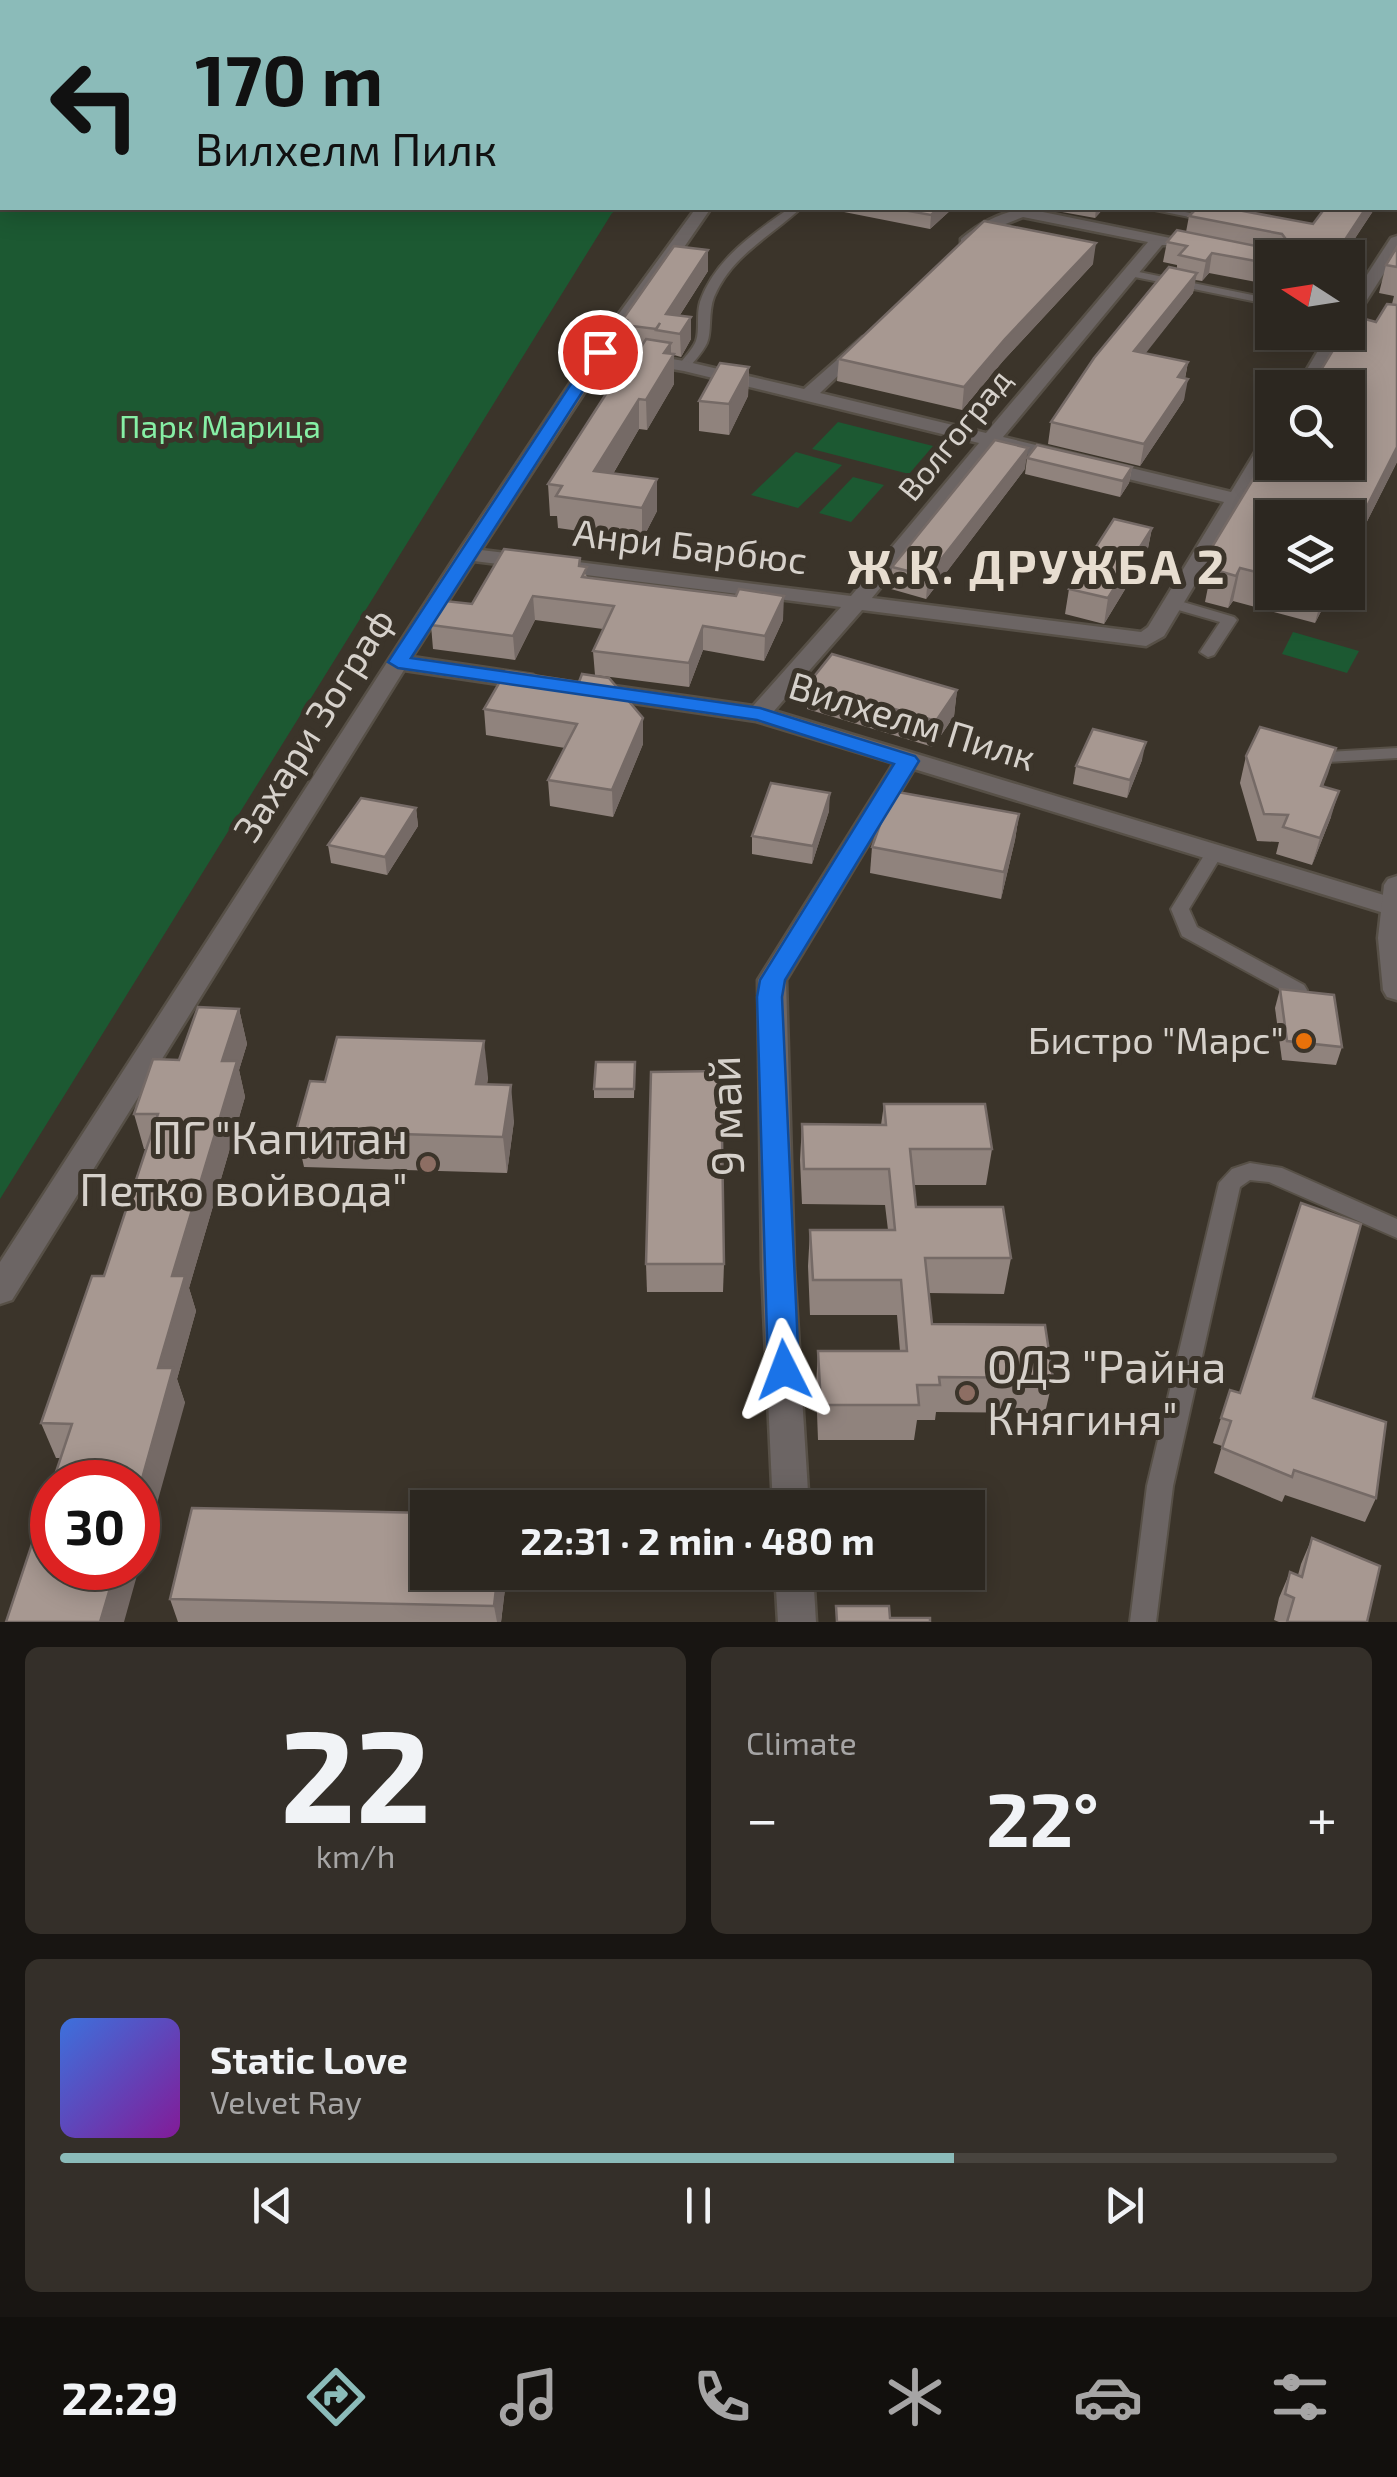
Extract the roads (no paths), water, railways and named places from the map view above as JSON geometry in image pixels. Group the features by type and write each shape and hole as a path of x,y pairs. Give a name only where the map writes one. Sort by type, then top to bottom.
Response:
{"street":[{"name":"Захари Зограф","path":"0,1290 466,554 600,352 701,210"},
{"path":"956,252 984,228 1029,210"},
{"name":"Волгоград","path":"760,714 860,604 988,440 1129,273 1168,241 1029,210"},
{"path":"1365,290 1397,242"},
{"path":"1365,278 1370,279"},
{"path":"807,396 871,334"},
{"path":"600,352 684,366 1237,499"},
{"name":"Анри Барбюс","path":"466,554 1128,640 1146,639 1156,631 1255,469"},
{"name":"Вилхелм Пилк","path":"398,662 760,714 1214,853 1395,900"},
{"name":"9 май","path":"790,1490 770,997 781,961 908,761"},
{"path":"1395,900 1392,956 1397,990"},
{"path":"795,1590 797,1622"}],"lane":[{"path":"684,366 702,341 699,319 726,264 794,210"},
{"path":"1161,210 1225,222"},
{"path":"1129,273 1255,299"},
{"path":"1172,604 1229,620 1208,652"},
{"path":"1299,758 1397,753"},
{"path":"1214,853 1180,909 1189,932 1298,990"},
{"path":"1143,1622 1160,1486 1230,1182 1239,1174 1258,1170 1274,1174 1397,1230"}],"place":[{"name":"Бистро \"Марс\"","path":"1304,1041"},
{"name":"ПГ \"Капитан Петко войвода\"","path":"428,1164"},
{"name":"ОДЗ \"Райна Княгиня\"","path":"967,1393"}],"district":[{"name":"Ж.К. ДРУЖБА 2","path":"1037,567"}],"park label":[{"name":"Парк Марица","path":"220,427"}]}
